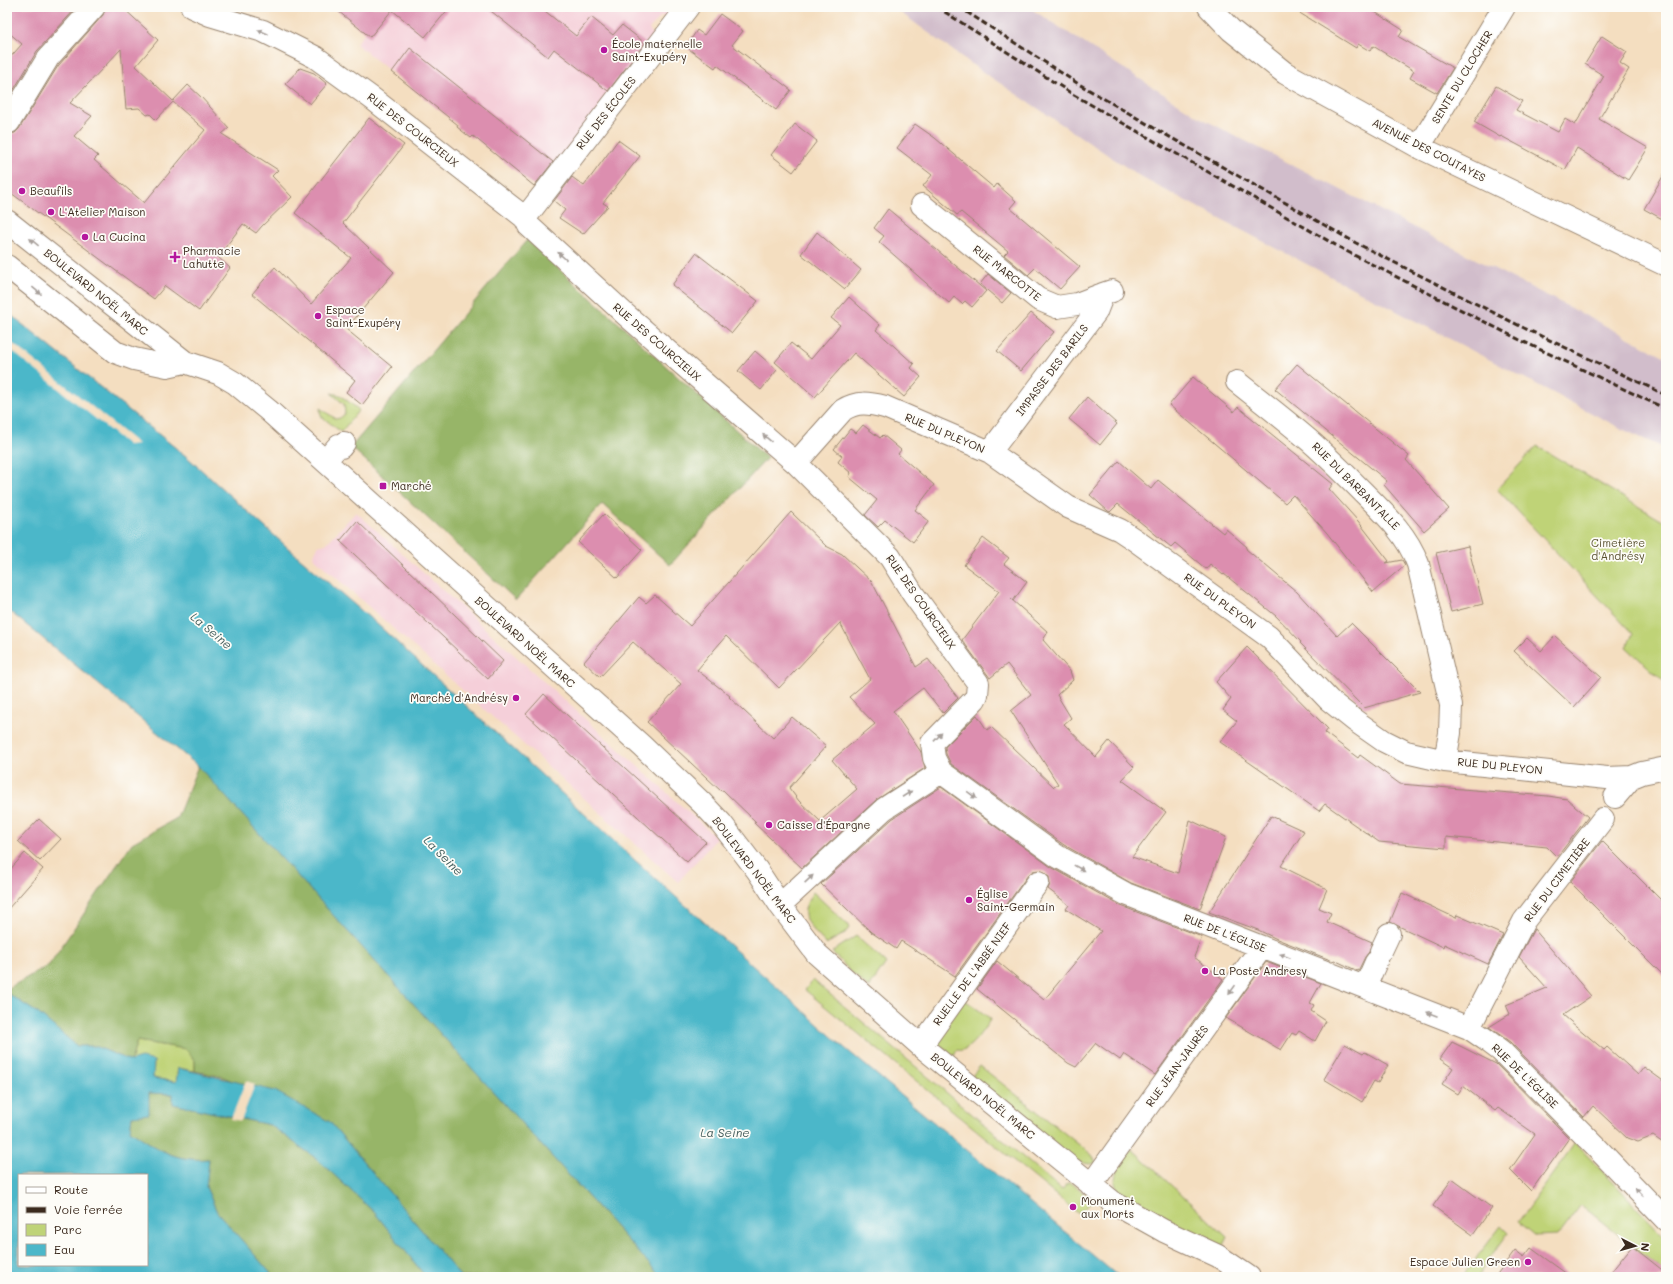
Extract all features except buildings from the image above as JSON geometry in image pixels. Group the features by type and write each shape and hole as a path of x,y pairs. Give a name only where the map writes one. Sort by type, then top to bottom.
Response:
{"street":[{"path":"9,122 28,88 48,58 94,7"},
{"name":"RUE DES COURCIEUX","path":"192,7 210,15 263,31 298,50 315,57 373,99 524,218 530,226 626,315 796,463 890,557 913,594 978,683 975,699 932,743 934,758 941,772"},
{"name":"RUE DES ÉCOLES","path":"524,218 688,7"},
{"name":"AVENUE DES COUTAYES","path":"1209,7 1231,30 1285,73 1419,147 1666,265"},
{"name":"SENTE DU CLOCHER","path":"1419,147 1504,7"},
{"name":"RUE MARCOTTE","path":"922,205 1038,299 1057,307 1077,304 1108,292"},
{"name":"BOULEVARD NOËL MARC","path":"7,221 185,362 218,373 235,383 326,460 399,529 642,746 702,803 743,852 780,906 817,954 921,1046 1091,1185 1120,1206 1164,1231 1218,1256 1249,1277"},
{"name":"BOULEVARD NOËL MARC","path":"7,266 115,352 134,359 167,366 185,362"},
{"name":"IMPASSE DES BARILS","path":"990,452 1096,312 1108,292"},
{"name":"RUE DU BARBANTALLE","path":"1237,382 1311,442 1333,462 1393,522 1414,552 1449,693 1451,717 1445,760"},
{"name":"RUE DU PLEYON","path":"796,463 843,410 852,404 860,403 885,407 990,452 1068,507 1120,530 1253,624 1269,637 1329,700 1384,741 1406,752 1445,760 1607,778 1632,777 1642,773 1666,768"},
{"path":"326,460 339,445 341,448 344,444"},
{"path":"780,906 884,809 941,772"},
{"name":"RUE DE L'ÉGLISE","path":"941,772 1057,856 1126,894 1469,1028 1501,1051 1666,1220"},
{"path":"1615,797 1632,777"},
{"name":"RUE DU CIMETIÈRE","path":"1469,1028 1524,921 1603,819"},
{"name":"RUELLE DE L'ABBÉ NIEF","path":"921,1046 1038,882"},
{"name":"RUE JEAN-JAURÈS","path":"1091,1185 1262,947"},
{"path":"1365,988 1382,949"}],"shaded area":[{"path":"384,7 680,7 671,18 661,16 649,29 655,38 537,188 473,137 471,138 457,127 458,125 356,44"},
{"path":"893,7 1028,7 1199,117 1666,357 1666,449 1624,430 1144,179 977,68"},
{"name":"Marché d'Andrésy","path":"356,512 717,838 678,882 313,557 318,546 326,544"}],"green space":[{"path":"527,240 767,458 670,565 602,504 516,600 351,447"},
{"path":"331,393 340,395 359,410 341,432 321,416 320,408 336,419 345,414 344,404"},
{"name":"Cimetière d'Andrésy","path":"1537,446 1666,523 1666,683 1626,647 1633,634 1497,489"},
{"path":"198,766 661,1277 461,1277 330,1122 223,1077 195,1071 195,1061 186,1049 137,1041 131,1061 95,1046 77,1046 39,1014 7,993 7,989 49,965 132,843 177,818"},
{"path":"813,892 847,924 849,928 844,934 826,944 809,926 806,920 805,908"},
{"path":"856,936 886,963 869,988 832,952"},
{"path":"813,980 1062,1190 1069,1182 1093,1200 1079,1214 805,990"},
{"path":"962,998 991,1019 971,1044 962,1050 957,1050 954,1056 933,1041"},
{"path":"137,1041 186,1049 195,1061 195,1071 178,1068 176,1082 153,1078 154,1061 131,1061"},
{"path":"980,1066 1092,1155 1096,1163 1089,1164 1075,1161 972,1076"},
{"path":"149,1093 173,1094 173,1104 270,1125 317,1159 375,1213 426,1277 274,1277 217,1212 206,1187 209,1159 186,1158 167,1153 130,1130 132,1116 141,1114"},
{"path":"1575,1143 1666,1237 1666,1273 1581,1205 1558,1235 1535,1236 1518,1222"},
{"path":"1132,1149 1227,1237 1221,1249 1120,1196 1115,1182 1115,1176"},
{"path":"1501,1226 1508,1233 1477,1277 1462,1277"}],"water":[{"name":"La Seine","path":"7,312 187,457 287,547 377,624 627,853 840,1044 1119,1277 661,1277 198,766 7,609"},
{"path":"7,993 39,1014 77,1046 95,1046 131,1061 141,1058 154,1061 153,1078 176,1082 178,1068 275,1091 330,1122 461,1277 426,1277 375,1213 317,1159 270,1125 173,1104 173,1094 149,1093 149,1114 132,1116 130,1130 167,1153 186,1158 209,1159 206,1187 217,1212 274,1277 7,1277"}],"pier":[{"path":"7,339 138,444 128,445 7,347"},
{"path":"246,1081 255,1084 241,1121 231,1119"}],"railway":[{"path":"937,7 1074,95 1346,251 1520,340 1666,409"},
{"path":"959,7 1077,83 1356,243 1524,328 1666,395"}],"place":[{"name":"École maternelle Saint-Exupéry","path":"604,50"},
{"name":"Beaufils","path":"22,191"},
{"name":"L'Atelier Maison","path":"51,212"},
{"name":"La Cucina","path":"85,237"},
{"name":"Pharmacie Lahutte","path":"175,257"},
{"name":"Espace Saint-Exupéry","path":"318,316"},
{"name":"Marché","path":"383,486"},
{"name":"Marché d'Andrésy","path":"516,698"},
{"name":"Caisse d'Épargne","path":"769,825"},
{"name":"Église Saint-Germain","path":"969,900"},
{"name":"La Poste Andresy","path":"1205,971"},
{"name":"Monument aux Morts","path":"1073,1207"},
{"name":"Espace Julien Green","path":"1528,1262"}]}
